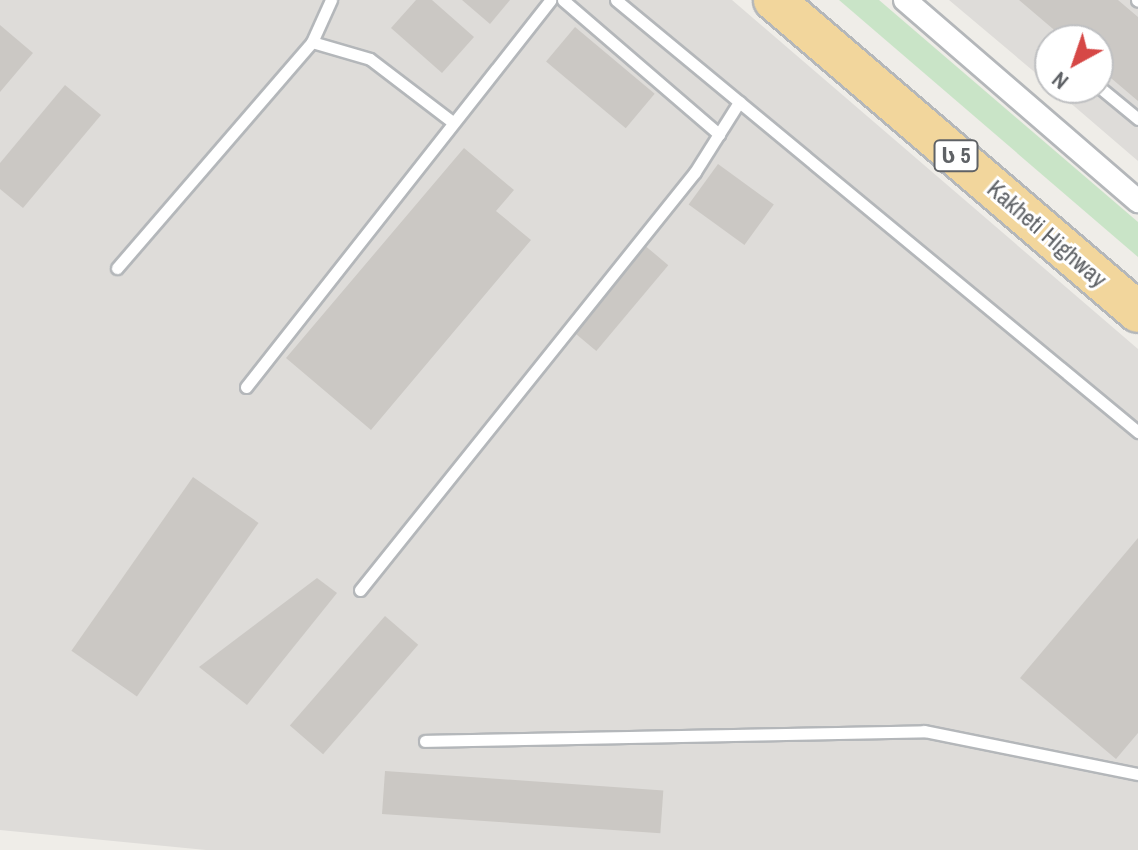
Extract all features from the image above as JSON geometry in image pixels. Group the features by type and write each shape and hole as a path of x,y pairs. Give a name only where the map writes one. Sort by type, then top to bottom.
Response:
{"highway":[{"name":"Kakheti Highway","path":"774,0 1138,312"}],"street":[{"path":"905,0 1138,201"}],"lane":[{"path":"117,268 312,42 331,0"},
{"path":"246,387 451,121 550,0"},
{"path":"563,0 719,134"},
{"path":"616,0 1138,432"},
{"path":"312,42 370,59 451,121"},
{"path":"1114,99 1138,119"},
{"path":"360,590 719,134 739,102"},
{"path":"425,741 924,731 1138,774"}],"shaded area":[{"path":"0,0 732,0 1138,349 1138,850 206,850 0,830"},
{"path":"949,0 1138,0 1138,161 1072,104 1114,104 1114,24 1034,24 1034,72"}],"green space":[{"path":"839,0 879,0 1138,222 1138,257"}],"building":[{"path":"416,0 432,0 474,37 442,73 391,28"},
{"path":"462,0 510,0 490,24"},
{"path":"1019,0 1118,0 1138,17 1138,101 1114,81 1114,24 1047,24"},
{"path":"0,25 33,53 0,92"},
{"path":"575,27 655,94 626,128 546,61"},
{"path":"65,85 101,115 23,208 0,189 0,163"},
{"path":"464,148 514,190 496,211 531,240 371,430 286,358"},
{"path":"718,164 774,205 744,245 689,204"},
{"path":"643,244 668,265 596,351 571,330"},
{"path":"193,477 259,523 137,697 71,651"},
{"path":"1138,538 1138,733 1116,759 1020,678"},
{"path":"317,578 337,593 247,705 199,667"},
{"path":"385,616 418,645 323,754 290,725"},
{"path":"385,771 663,790 660,833 382,814"}]}
